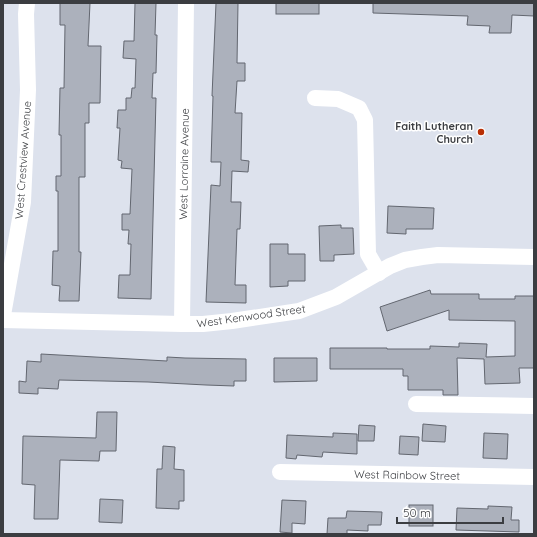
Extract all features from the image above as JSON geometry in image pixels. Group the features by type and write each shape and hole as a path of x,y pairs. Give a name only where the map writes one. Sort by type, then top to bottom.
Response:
{"street":[{"name":"West Crestview Avenue","path":"3,315 23,202 28,90 27,3"},
{"name":"West Lorraine Avenue","path":"182,324 186,3"},
{"path":"315,98 338,99 359,108 365,120 368,254 379,272"},
{"name":"West Kenwood Street","path":"3,320 182,324 203,324 232,321 300,311 336,298 390,266 405,260 422,256 534,257"},
{"path":"416,404 534,406"},
{"name":"West Rainbow Street","path":"280,472 534,477"}],"building":[{"path":"60,3 90,3 88,46 101,46 100,103 89,103 89,123 85,123 85,177 79,177 79,252 81,252 79,301 59,301 60,286 52,285 53,251 58,251 58,191 56,191 56,176 61,176 61,135 59,135 60,88 64,88 65,25 60,25"},
{"path":"135,3 156,3 156,73 153,73 152,98 156,98 151,299 118,298 119,275 130,275 131,244 128,244 129,230 122,230 122,214 130,214 132,169 121,168 122,161 118,160 120,128 117,128 118,110 126,110 126,98 131,98 132,88 135,88 136,59 123,58 124,41 134,41"},
{"path":"216,3 238,3 237,63 245,63 245,81 237,81 235,113 242,113 241,160 249,161 248,172 232,171 231,202 241,202 240,229 237,229 235,285 246,285 246,303 206,302 211,185 220,186 221,162 211,162"},
{"path":"276,3 319,3 319,14 276,14"},
{"path":"373,3 534,3 534,16 512,15 511,33 489,33 490,26 467,25 468,16 373,13"},
{"path":"388,206 434,208 433,229 406,229 406,234 387,233"},
{"path":"341,225 341,228 353,228 354,254 334,255 334,261 320,261 319,226"},
{"path":"270,244 288,244 288,254 305,254 305,281 288,281 288,286 270,287"},
{"path":"430,290 431,294 479,294 479,299 515,299 515,296 534,296 534,368 519,368 520,383 485,384 484,359 457,358 458,395 443,395 443,390 408,390 408,376 403,376 403,369 330,369 330,348 430,349 430,346 459,347 459,343 487,344 486,357 515,356 515,321 449,320 449,310 387,331 380,307"},
{"path":"41,354 167,361 167,357 246,359 246,381 234,381 234,386 59,380 58,389 38,388 38,394 19,393 19,381 26,382 27,361 41,362"},
{"path":"274,358 317,358 317,381 274,382"},
{"path":"97,412 117,412 116,451 100,451 99,461 60,460 58,519 34,519 35,485 22,484 23,436 96,438"},
{"path":"423,424 446,426 445,442 422,441"},
{"path":"359,425 375,426 374,441 358,441"},
{"path":"333,433 357,434 357,454 323,452 322,457 297,455 296,459 286,458 287,435 333,437"},
{"path":"484,433 508,434 507,459 483,458"},
{"path":"400,436 419,437 418,455 399,454"},
{"path":"163,446 175,447 174,469 184,470 184,501 179,501 179,509 156,508 157,469 162,469"},
{"path":"100,499 123,500 122,523 99,522"},
{"path":"282,500 306,501 305,524 292,523 292,533 280,532"},
{"path":"409,505 433,505 433,526 409,526"},
{"path":"488,506 512,507 511,520 519,520 519,532 456,530 457,508 488,509"},
{"path":"347,511 382,512 381,525 368,525 368,531 347,530 347,534 327,534 328,518 346,518"}],"place":[{"name":"Faith Lutheran Church","path":"481,132"}]}
